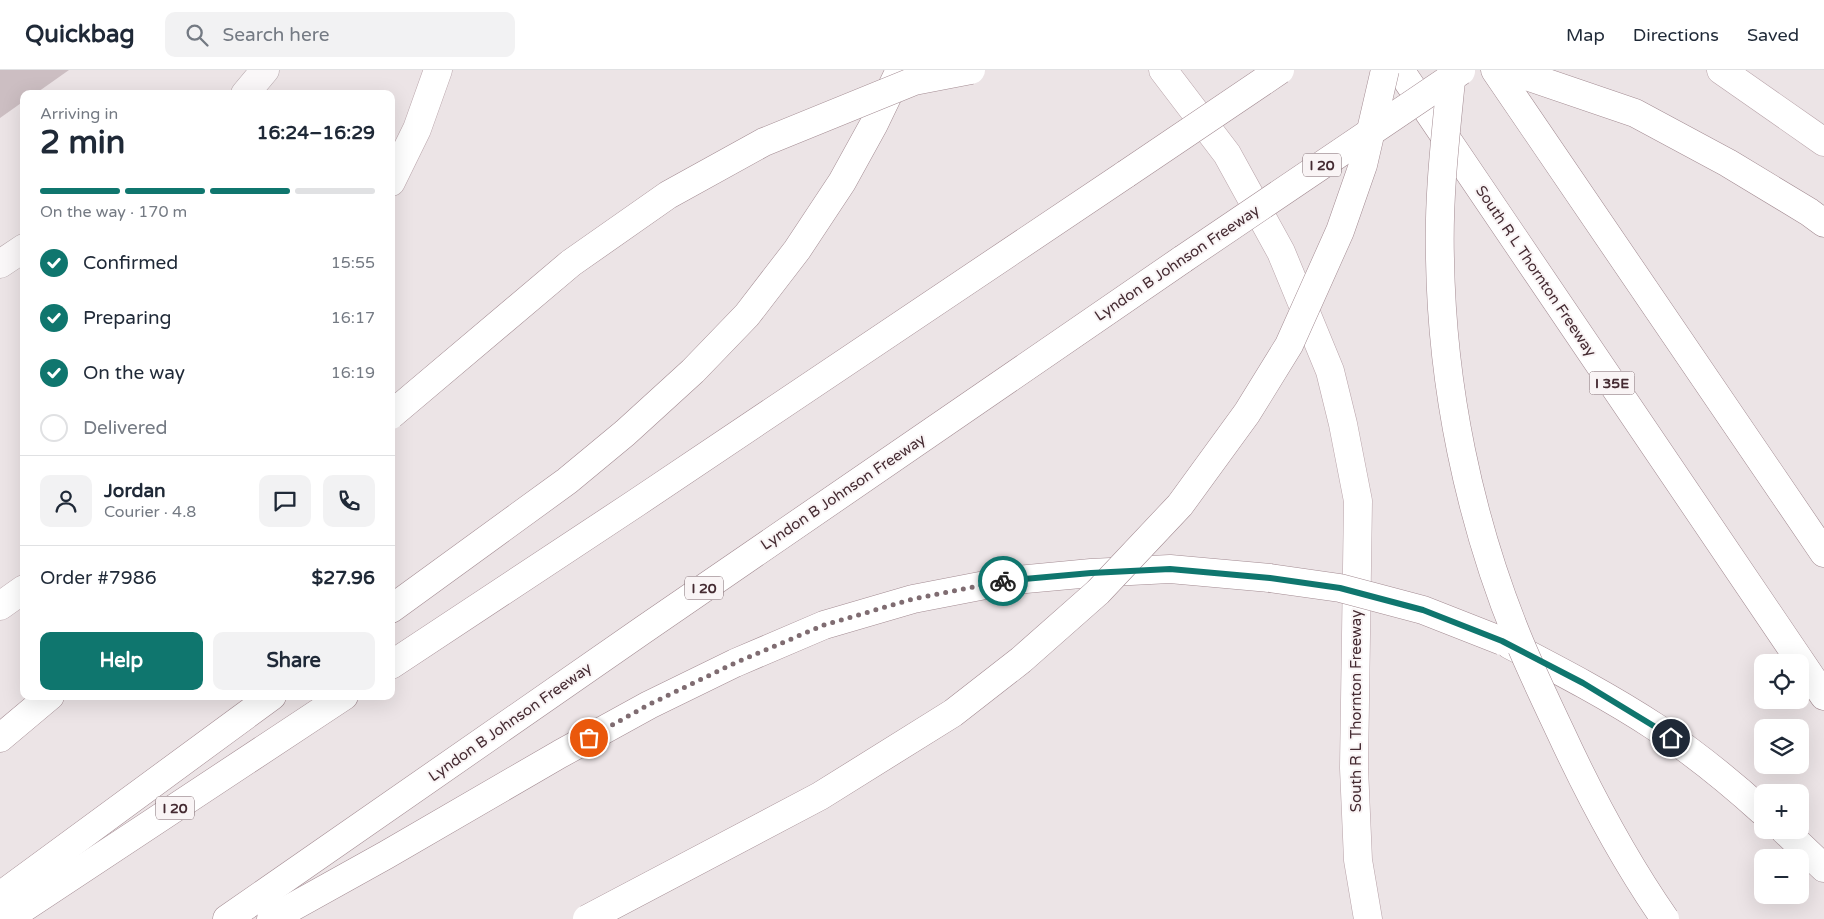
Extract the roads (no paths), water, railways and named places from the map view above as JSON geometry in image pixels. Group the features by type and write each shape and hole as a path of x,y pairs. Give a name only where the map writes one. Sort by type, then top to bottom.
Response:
{"main road":[{"path":"395,174 417,129 438,70"},
{"path":"395,606 567,481 625,433 693,371 747,315 797,250 842,182 874,124 900,70"},
{"path":"395,412 571,263 668,195 764,142 914,81 971,70"},
{"name":"South R L Thornton Freeway","path":"1164,70 1227,154 1281,252 1330,371 1343,424 1358,500 1354,768 1358,860 1368,919"},
{"path":"395,662 636,503 1280,70"},
{"path":"587,919 820,796 953,713 1021,660 1098,592 1180,505 1248,412 1289,345 1340,231 1363,165 1385,70"},
{"name":"South R L Thornton Freeway","path":"1400,70 1824,696"},
{"path":"1452,70 1442,171 1440,258 1444,330 1452,400 1465,470 1494,571 1517,635 1544,698 1606,823 1665,919"},
{"name":"Lyndon B Johnson Freeway","path":"228,919 651,624 1182,259 1462,70"},
{"path":"1495,70 1824,553"},
{"path":"1509,70 1635,113 1728,162 1824,223"},
{"path":"1720,70 1824,142"},
{"path":"271,919 648,705 735,663 824,625 913,599 1006,581 1091,573 1170,569 1270,578 1340,588 1414,607 1502,641 1583,683 1657,728 1727,780 1754,804"},
{"path":"0,606 20,592"},
{"path":"0,738 45,700"},
{"path":"0,896 267,700"},
{"name":"I 20","path":"7,919 338,700"},
{"path":"1793,839 1824,868"}],"lane":[{"path":"249,90 266,70"},
{"path":"0,264 20,251"}]}
